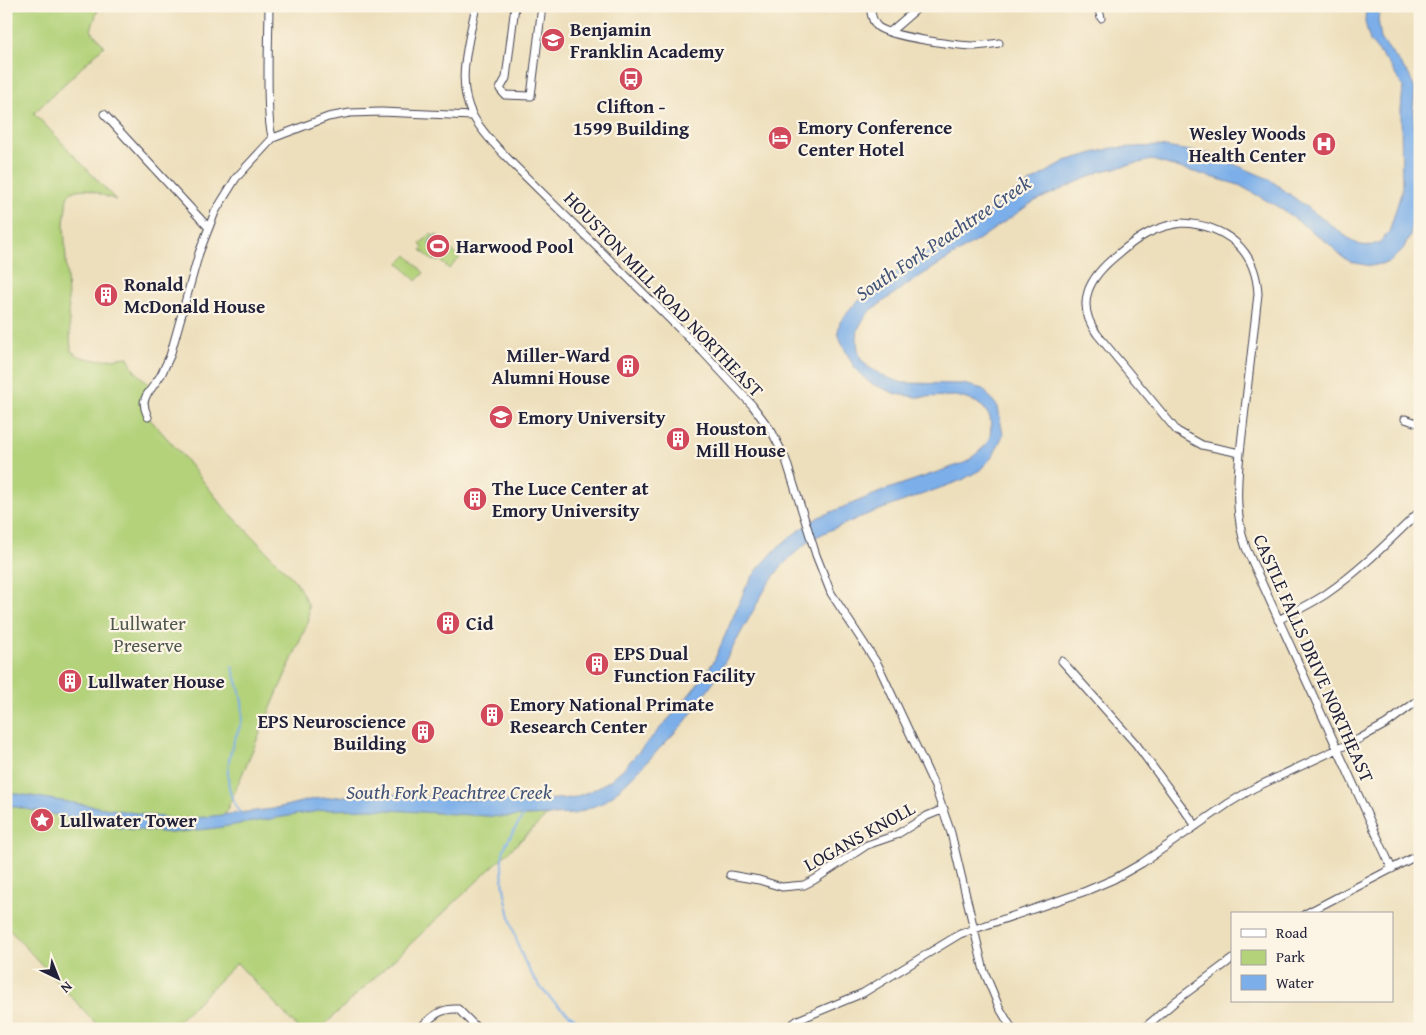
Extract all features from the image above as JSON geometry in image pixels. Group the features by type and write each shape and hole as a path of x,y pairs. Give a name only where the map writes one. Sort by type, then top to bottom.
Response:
{"street":[{"path":"269,6 269,104 270,133 273,138"},
{"name":"HOUSTON MILL ROAD NORTHEAST","path":"476,6 464,74 473,116 498,149 697,345 752,405 777,441 800,499 816,554 831,593 878,664 936,787 944,809 958,862 972,929 988,982 999,1007 1012,1029"},
{"path":"515,6 506,78 500,89 505,95 531,96 542,6"},
{"path":"870,6 874,23 879,28 890,32 913,38 973,46 999,43"},
{"path":"890,32 920,6"},
{"path":"1098,6 1101,18"},
{"path":"148,417 144,402 170,356 208,227 222,198 273,138 328,117 350,113 381,112 473,116"},
{"path":"104,114 208,227"},
{"name":"CASTLE FALLS DRIVE NORTHEAST","path":"1240,453 1202,445 1177,431 1088,321 1086,297 1094,277 1102,267 1132,242 1152,230 1182,223 1217,230 1231,238 1241,248 1250,259 1255,272 1258,294 1240,453 1237,500 1242,536 1278,620 1392,869"},
{"path":"1405,419 1420,424"},
{"path":"1278,620 1325,595 1372,557 1420,511"},
{"path":"1062,661 1136,744 1196,826"},
{"path":"786,1029 804,1017 863,993 944,942 972,929 1086,891 1114,879 1142,864 1254,788 1337,750 1386,724 1420,699"},
{"name":"LOGANS KNOLL","path":"730,875 759,880 782,887 804,885 867,845 892,836 944,809"},
{"path":"1309,912 1420,854"},
{"path":"1143,1029 1177,1000 1231,960"},
{"path":"419,1029 440,1010 448,1008 458,1009 478,1029"}],"green space":[{"name":"Lullwater Preserve","path":"6,6 99,6 91,30 104,46 34,113 116,200 87,189 76,190 70,193 67,198 64,224 71,351 84,358 91,359 128,357 134,370 153,388 146,396 148,417 183,456 223,506 296,582 308,604 309,620 222,821 330,805 556,807 320,1029 299,1029 237,963 170,1029 101,1029 6,926"},
{"path":"431,234 433,236 437,235 460,258 449,269 440,260 437,262 435,259 433,261 421,250 423,248 420,244"},
{"path":"407,255 424,273 416,281 399,263"}],"water":[{"path":"1366,6 1381,6 1378,19 1381,39 1409,75 1415,89 1413,113 1418,183 1410,236 1403,249 1390,262 1371,266 1351,262 1280,208 1239,185 1152,160 1102,171 1033,202 978,240 906,285 869,312 863,320 858,329 857,339 861,359 868,367 886,377 903,383 963,384 983,389 998,407 1003,435 993,456 980,470 962,480 863,516 826,532 810,540 795,553 768,584 713,683 685,722 636,773 602,803 574,814 503,817 373,809 325,810 216,828 171,833 121,828 6,805 6,792 179,820 273,809 313,799 377,793 448,799 525,801 572,798 591,791 609,781 624,768 697,685 714,661 746,587 757,570 778,547 819,517 888,489 967,462 985,446 990,437 990,417 984,408 976,402 957,396 916,397 896,394 870,383 855,369 841,342 838,332 840,322 853,306 913,260 956,236 1013,193 1065,161 1112,148 1159,146 1210,154 1269,179 1351,240 1360,245 1370,246 1380,242 1389,232 1402,190 1401,110 1403,87 1390,66 1370,41 1365,22"},
{"name":"Harwood Pool","path":"436,237 447,248 440,255 429,245 431,239"}],"waterway":[{"path":"1413,120 1420,124"},
{"path":"232,666 240,692 243,712 230,753 228,780 232,798 241,814"},
{"path":"523,816 510,836 502,859 502,873 507,905 516,937 526,965 540,987 557,1004 588,1029"}],"place":[{"name":"Benjamin Franklin Academy","path":"553,40"},
{"name":"Clifton - 1599 Building","path":"631,79"},
{"name":"Emory Conference Center Hotel","path":"780,138"},
{"name":"Wesley Woods Health Center","path":"1324,144"},
{"name":"Harwood Pool","path":"438,246"},
{"name":"Ronald McDonald House","path":"106,295"},
{"name":"Miller-Ward Alumni House","path":"628,366"},
{"name":"Emory University","path":"501,417"},
{"name":"Houston Mill House","path":"678,439"},
{"name":"The Luce Center at Emory University","path":"475,499"},
{"name":"Cid","path":"448,623"},
{"name":"EPS Dual Function Facility","path":"597,664"},
{"name":"Lullwater House","path":"70,681"},
{"name":"Emory National Primate Research Center","path":"492,715"},
{"name":"EPS Neuroscience Building","path":"423,732"},
{"name":"Lullwater Tower","path":"42,820"}],"water label":[{"name":"South Fork Peachtree Creek","path":"943,238"},
{"name":"South Fork Peachtree Creek","path":"449,792"}]}
